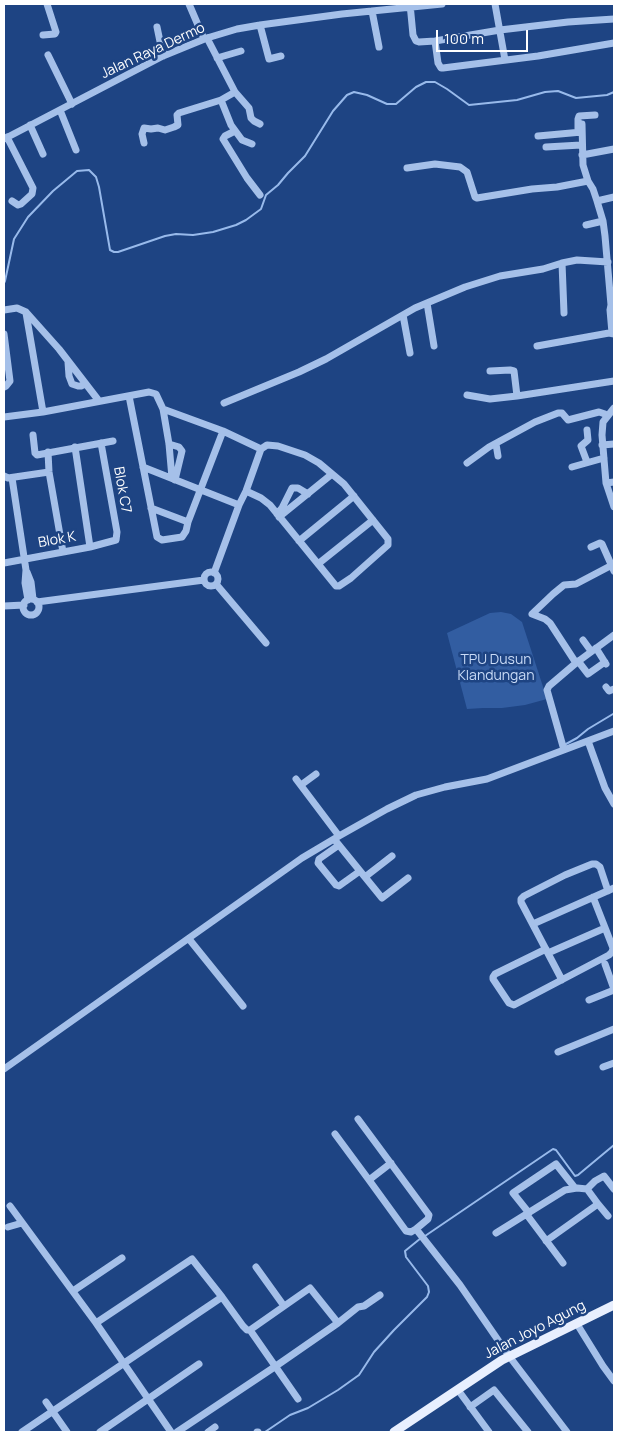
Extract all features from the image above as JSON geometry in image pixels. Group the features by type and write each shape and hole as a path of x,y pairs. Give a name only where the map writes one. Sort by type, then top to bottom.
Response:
{"main road":[{"name":"Jalan Joyo Agung","path":"394,1432 509,1356 614,1305"}],"street":[{"path":"43,35 55,34 56,32 46,4"},
{"path":"189,4 205,38 235,92 249,108 254,122 260,124"},
{"name":"Jalan Raya Dermo","path":"5,138 164,56 205,38 260,25 410,6 442,4"},
{"path":"495,4 505,60"},
{"path":"410,6 414,38 419,42 500,30 614,19"},
{"path":"372,12 378,47"},
{"path":"260,25 268,59 281,56"},
{"path":"157,27 164,56"},
{"path":"435,41 438,63 441,68 584,49 614,43"},
{"path":"217,58 241,51"},
{"path":"48,55 72,104"},
{"path":"144,143 142,134 144,128 165,130 174,127 178,125 177,115 179,113 221,100 235,92"},
{"path":"221,100 235,131 242,140 252,144"},
{"path":"60,110 76,150"},
{"path":"537,346 613,334 610,264 603,221 593,188 588,181 583,166 578,117 595,115"},
{"path":"580,133 582,124"},
{"path":"30,125 43,154"},
{"path":"235,131 225,136 224,139 247,178 260,195"},
{"path":"538,136 580,133"},
{"path":"5,138 33,188 32,194 21,204 18,205 12,201"},
{"path":"546,147 582,145"},
{"path":"582,155 614,149"},
{"path":"407,168 436,164 460,167 468,172 475,197 477,198 588,181"},
{"path":"597,201 614,197"},
{"path":"586,225 603,221"},
{"path":"224,403 326,359 427,302 465,286 577,260 610,264"},
{"path":"562,263 564,313"},
{"path":"427,302 434,346"},
{"path":"4,310 15,308 26,312 99,402"},
{"path":"26,312 43,412"},
{"path":"403,315 410,352"},
{"path":"4,334 10,381 4,386"},
{"path":"68,362 69,376 72,384 78,386 85,384"},
{"path":"490,371 514,371 517,396"},
{"path":"467,395 490,398 517,396 614,381"},
{"path":"4,417 43,412 149,392 157,395 163,408 174,479"},
{"path":"129,396 156,534 160,540 182,537 186,531 222,431"},
{"path":"163,408 222,431 261,449"},
{"path":"614,408 606,417 602,426 606,483 614,507"},
{"path":"466,463 535,422 558,413 562,413 568,420 599,412 605,414 606,417"},
{"path":"586,462 581,446 588,440 588,430"},
{"path":"33,435 35,454 112,441"},
{"name":"Blok C7","path":"101,443 117,532 115,541"},
{"path":"169,444 179,447 182,451 174,479"},
{"path":"214,573 261,449 270,444 314,460 341,481 388,539 388,545 343,584 336,586 299,541 281,513 265,501 246,491"},
{"path":"496,444 498,456"},
{"path":"602,445 614,444"},
{"path":"75,447 90,547"},
{"path":"48,452 49,472 63,552"},
{"path":"572,467 604,458"},
{"path":"143,467 239,506"},
{"path":"4,476 12,478 49,472"},
{"path":"281,513 332,474"},
{"path":"12,478 26,570 25,583 31,601"},
{"path":"606,483 614,482"},
{"path":"281,513 292,488 298,488 308,494"},
{"path":"299,541 354,496"},
{"path":"151,508 188,522"},
{"path":"318,564 373,520"},
{"name":"Blok K","path":"4,563 115,541"},
{"path":"583,640 606,663 588,674 577,662 550,623 532,614 564,585 576,584 613,566 602,544 591,546"},
{"path":"204,580 207,574 214,573"},
{"path":"214,573 218,579 216,584"},
{"path":"4,606 204,580"},
{"path":"204,580 208,585 216,584"},
{"path":"216,584 266,643"},
{"path":"564,750 547,690 577,662 614,635"},
{"path":"606,687 609,691 614,689"},
{"path":"4,1069 302,858 338,840 387,809 416,795 486,779 614,731"},
{"path":"588,741 605,788 614,804"},
{"path":"316,774 298,782 360,871 382,898 408,878"},
{"path":"338,840 318,863 336,885 339,886 360,871"},
{"path":"365,877 392,856"},
{"path":"533,924 611,889 600,867 592,864 565,875 521,899 521,902 562,980"},
{"path":"593,897 613,948 609,955 512,1005 509,1004 493,979 495,974 605,928"},
{"path":"189,939 243,1006"},
{"path":"589,1000 614,989 605,964"},
{"path":"558,1052 614,1029"},
{"path":"604,1067 614,1062"},
{"path":"358,1118 428,1215 420,1235"},
{"path":"335,1134 406,1231 420,1235 460,1285 509,1356 567,1432"},
{"path":"369,1180 391,1163"},
{"path":"563,1263 513,1193 556,1164 575,1188"},
{"path":"587,1189 604,1176 614,1189"},
{"path":"496,1233 565,1190 575,1188 587,1189 608,1216"},
{"path":"546,1241 598,1204"},
{"path":"10,1206 73,1291 172,1432"},
{"path":"8,1226 22,1223"},
{"path":"73,1291 122,1258"},
{"path":"96,1324 192,1260 222,1296 243,1326 250,1330 298,1399"},
{"path":"256,1267 284,1306"},
{"path":"250,1330 310,1288 338,1323"},
{"path":"178,1432 338,1323 358,1307 364,1306 380,1295"},
{"path":"22,1432 222,1296"},
{"path":"577,1324 614,1381"},
{"path":"100,1432 199,1364"},
{"path":"458,1390 489,1432"},
{"path":"470,1407 494,1390 528,1432"},
{"path":"46,1402 67,1432"},
{"path":"208,1432 215,1427"}],"green space":[{"name":"TPU Dusun Klandungan","path":"501,612 511,614 522,622 547,699 525,705 502,708 467,709 447,633 490,613"}],"waterway":[{"path":"4,283 14,239 28,217 53,191 77,171 89,170 96,177 110,250 118,252 165,236 213,232 246,220 261,209 266,195 305,156 333,111 347,95 354,92 367,95 387,104 396,104 416,87 426,82 435,82 469,105 517,100 545,92 558,91 576,98 607,95 614,92"},
{"path":"566,744 613,714"},
{"path":"425,1236 553,1149 556,1150 575,1176 614,1145"},
{"path":"265,1432 290,1415 308,1408 338,1390 359,1375 374,1352 427,1297 429,1292 428,1286 406,1257 405,1251 421,1238"}]}
